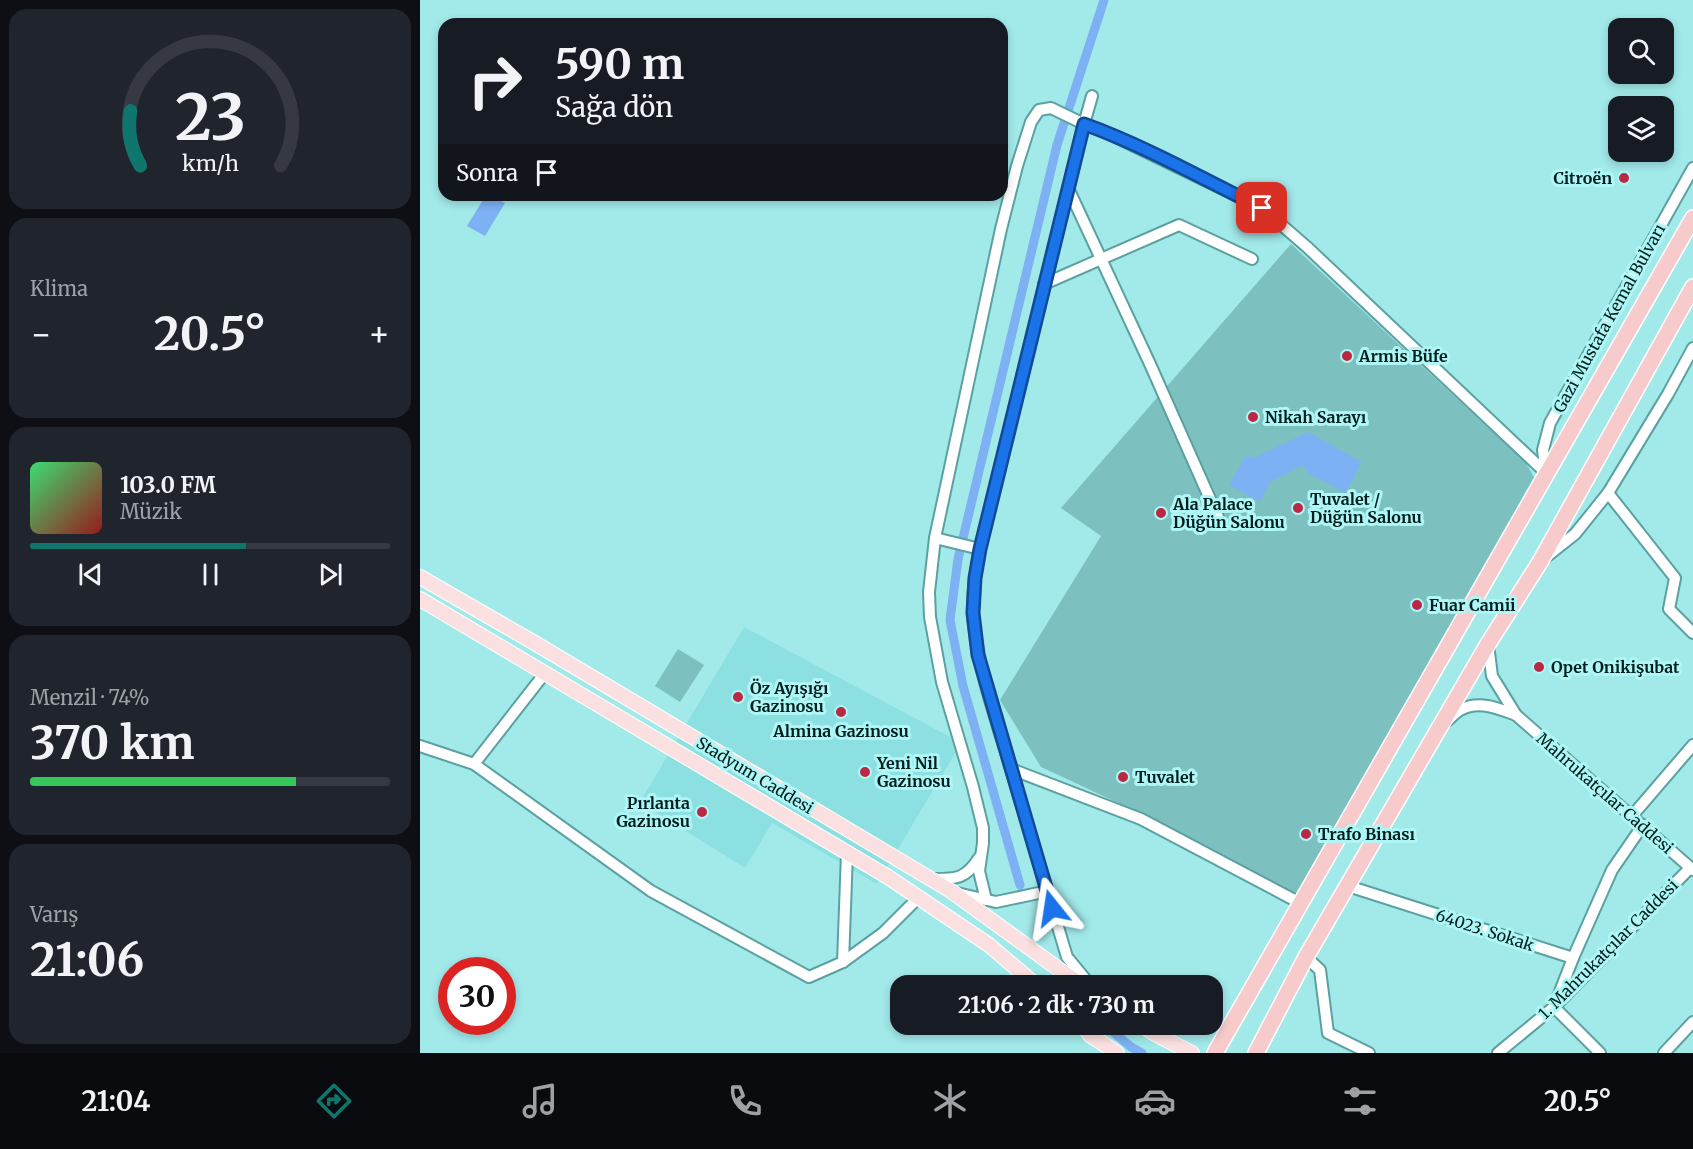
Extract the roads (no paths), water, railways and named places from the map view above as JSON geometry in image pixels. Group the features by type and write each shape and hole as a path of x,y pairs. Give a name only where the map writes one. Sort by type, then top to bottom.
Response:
{"highway":[{"name":"Gazi Mustafa Kemal Bulvarı","path":"1215,1053 1693,218"},
{"path":"1256,1053 1306,957 1488,644 1540,562 1693,287"}],"main road":[{"name":"Stadyum Caddesi","path":"420,577 951,891 1067,975"},
{"name":"Stadyum Caddesi","path":"420,599 919,897 989,945 1024,975"},
{"path":"1090,1035 1117,1053"},
{"path":"1159,1035 1191,1053"}],"street":[{"path":"1082,975 1067,957 1056,924 978,655 973,613 975,578 980,549 1068,188 1079,121 1092,96"},
{"path":"986,900 979,871 983,828 942,682 930,617 929,592 935,538 1001,229 1031,122 1039,110 1051,108 1130,143 1262,208 1301,241 1546,473"},
{"name":"Gazi Mustafa Kemal Bulvarı","path":"1546,473 1543,450 1550,423 1693,168"},
{"path":"1068,188 1218,517"},
{"path":"1044,284 1179,225 1252,259"},
{"path":"1540,562 1575,534 1608,493 1693,348"},
{"path":"1608,493 1676,578 1669,609 1693,633"},
{"path":"935,538 980,549"},
{"name":"Mahrukatçılar Caddesi","path":"1488,644 1492,676 1516,715 1692,869"},
{"path":"474,764 545,673"},
{"name":"Mahrukatçılar Caddesi","path":"1441,726 1461,710 1473,706 1493,706 1516,715"},
{"path":"1632,816 1693,745"},
{"path":"421,747 474,764 651,891 809,977 843,962 883,933 919,897"},
{"path":"1011,769 1141,819 1300,903"},
{"path":"1600,1053 1554,1007 1612,870 1643,825"},
{"path":"843,962 847,853"},
{"path":"929,879 953,879 965,875 982,853"},
{"name":"1. Mahrukatçılar Caddesi","path":"1498,1053 1554,1007 1692,869"},
{"name":"64023. Sokak","path":"1348,886 1573,958"},
{"path":"951,891 996,902 1048,891"},
{"path":"1306,957 1320,970 1328,1033 1369,1053"},
{"path":"1664,1053 1693,1022"}],"waterway":[{"path":"1020,885 963,686 950,620 958,559 1057,145 1104,0"},
{"path":"1117,1035 1142,1053"}],"place":[{"name":"Citroën","path":"1624,178"},
{"name":"Armis Büfe","path":"1347,356"},
{"name":"Nikah Sarayı","path":"1253,417"},
{"name":"Tuvalet / Düğün Salonu","path":"1298,508"},
{"name":"Ala Palace Düğün Salonu","path":"1161,513"},
{"name":"Fuar Camii","path":"1417,605"},
{"name":"Opet Onikişubat","path":"1539,667"},
{"name":"Öz Ayışığı Gazinosu","path":"738,697"},
{"name":"Almina Gazinosu","path":"841,712"},
{"name":"Yeni Nil Gazinosu","path":"865,772"},
{"name":"Tuvalet","path":"1123,777"},
{"name":"Pırlanta Gazinosu","path":"702,812"},
{"name":"Trafo Binası","path":"1306,834"}]}
